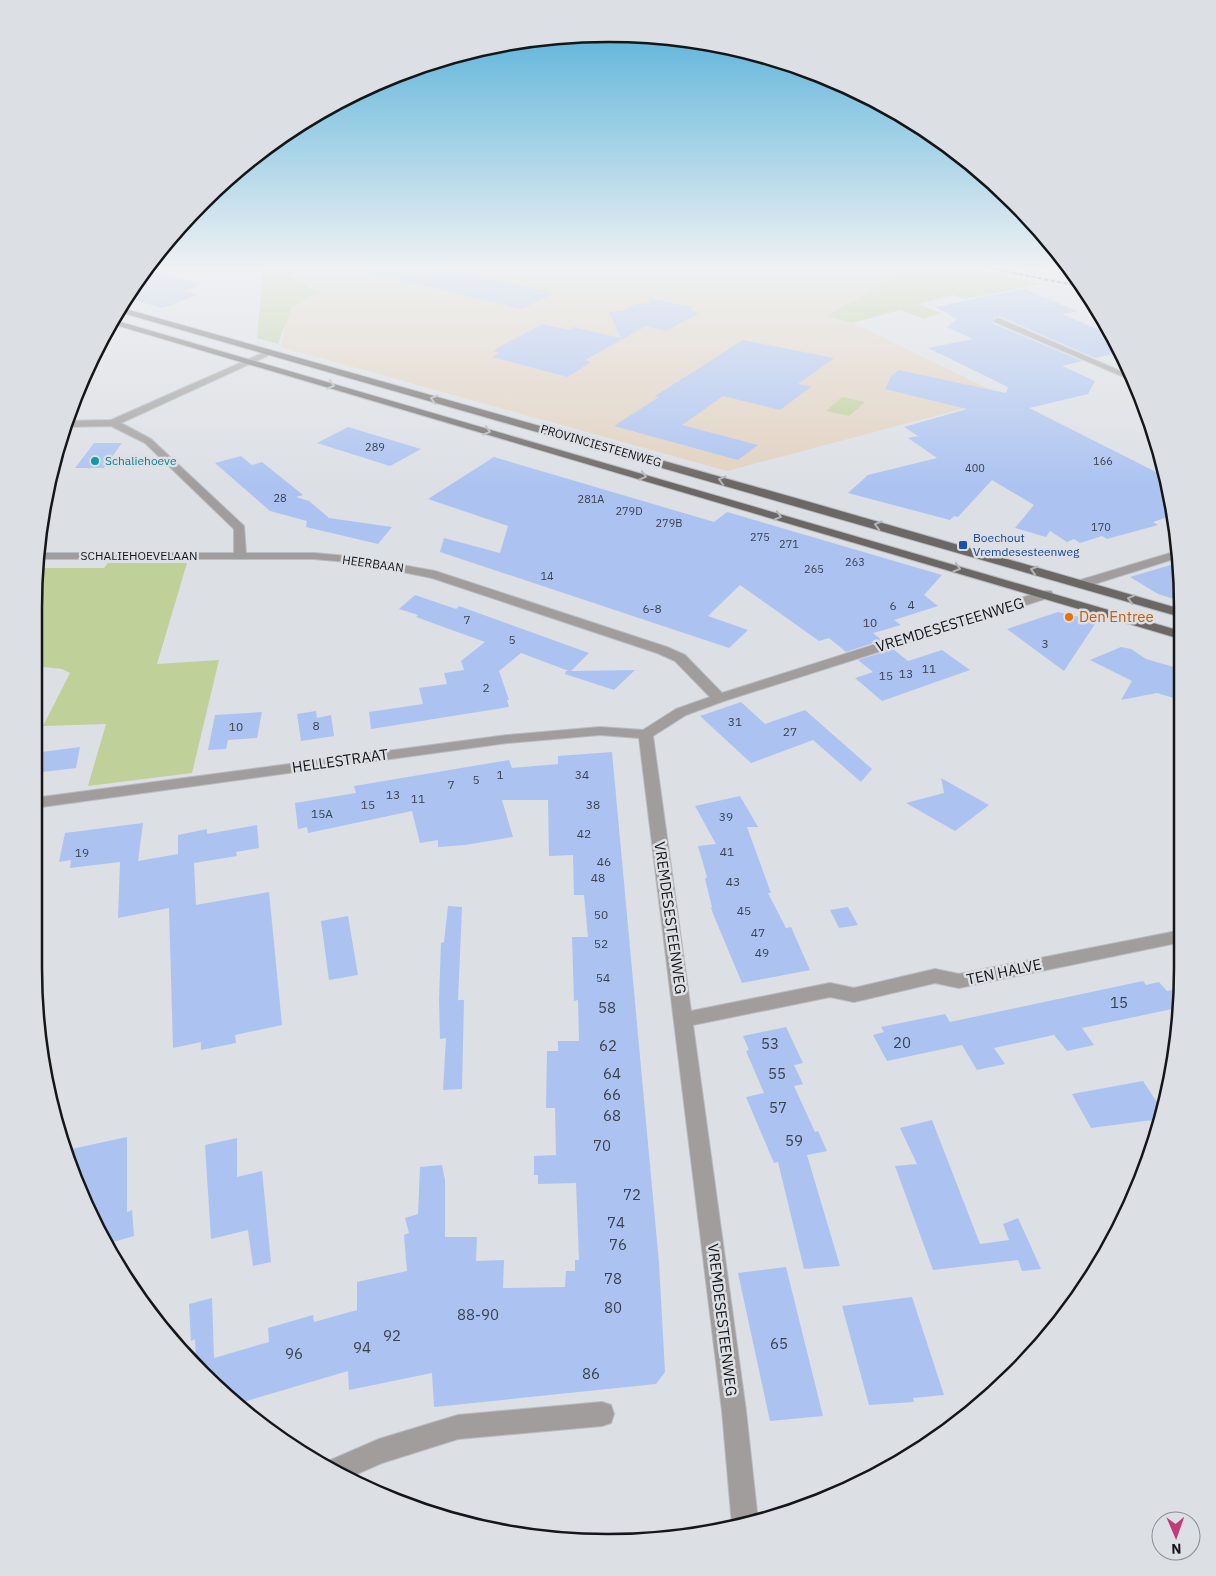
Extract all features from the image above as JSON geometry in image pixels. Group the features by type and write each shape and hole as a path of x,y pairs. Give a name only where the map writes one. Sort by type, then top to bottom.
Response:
{"main road":[{"name":"PROVINCIESTEENWEG","path":"168,339 1047,594 1174,633"},
{"name":"PROVINCIESTEENWEG","path":"223,339 1174,611"},
{"path":"1047,594 1081,584"}],"street":[{"path":"1040,339 1122,375"},
{"path":"74,424 113,423 272,352"},
{"path":"113,423 148,440 240,528 242,535 240,556"},
{"name":"SCHALIEHOEVELAAN","path":"45,556 240,556"},
{"name":"HEERBAAN","path":"240,556 314,556 358,560 435,575 680,658 719,698"},
{"path":"1081,584 1171,556"},
{"name":"VREMDESESTEENWEG","path":"744,1516 734,1411 646,734 681,712 719,698 1047,594"},
{"name":"HELLESTRAAT","path":"42,802 507,739 600,731 646,734"},
{"name":"TEN HALVE","path":"684,1020 830,990 854,995 935,976 959,981 1174,937"},
{"path":"343,1467 378,1451 458,1428 602,1414"}],"shaded area":[{"path":"283,339 884,339 1006,397 727,471 281,347"}],"green space":[{"path":"259,339 280,339 278,344"},
{"path":"842,397 865,402 849,416 826,411"},
{"path":"108,563 187,563 157,664 219,660 192,773 88,786 106,724 43,726 70,673 62,669 42,667 44,568 104,568"}],"building":[{"path":"515,339 623,339 585,360 591,362 568,377 492,357 500,353 493,351"},
{"path":"973,339 1029,339 1082,361 1062,366 1095,381 1088,394 1029,408 1157,472 1166,517 1153,522 1158,525 1107,539 1102,536 1080,543 1074,539 1067,542 1050,531 1046,537 1015,528 1034,505 992,480 958,517 954,516 950,520 848,493 868,475 937,458 908,438 918,436 904,427 967,409 885,389 892,375 899,370 1006,393 1008,387 928,348"},
{"path":"1051,339 1105,339 1113,354 1095,358"},
{"path":"743,340 834,358 798,384 811,387 780,410 723,396 682,425 758,445 738,460 614,426 659,397 655,396"},
{"path":"348,427 421,449 390,466 317,443"},
{"name":"Schaliehoeve","path":"94,443 122,443 104,468 75,468"},
{"path":"241,456 252,465 262,462 303,495 296,497 309,501 329,518 392,527 378,544 306,527 307,521 270,511 215,463"},
{"path":"494,457 714,522 727,512 942,575 924,595 938,606 894,620 901,625 873,633 882,640 846,652 829,638 819,641 740,585 708,616 748,630 729,648 440,552 444,538 500,553 508,526 428,499"},
{"path":"1171,565 1174,599 1158,594 1130,577"},
{"path":"415,595 456,609 459,606 589,653 571,671 635,670 614,690 565,674 566,671 569,671 521,653 499,671 509,700 507,700 509,707 371,729 369,712 423,704 419,688 447,684 444,673 464,670 461,661 485,642 399,609"},
{"path":"1058,612 1097,621 1064,671 1007,629"},
{"path":"1121,647 1131,649 1146,659 1174,667 1174,698 1157,693 1121,700 1132,681 1090,660"},
{"path":"893,649 908,661 942,650 970,670 882,701 855,678 873,672 858,660"},
{"path":"741,702 765,724 805,710 872,769 861,782 813,740 751,763 700,716"},
{"path":"316,711 317,718 331,715 334,736 301,741 297,714"},
{"path":"262,712 257,738 228,740 226,749 208,750 215,715"},
{"path":"80,747 76,768 42,772 42,752"},
{"path":"612,752 659,1263 665,1372 656,1384 434,1407 432,1373 349,1390 348,1371 245,1401 196,1355 195,1339 191,1341 189,1304 212,1298 214,1358 269,1342 268,1328 313,1315 314,1322 357,1310 357,1282 407,1271 404,1235 409,1233 405,1218 418,1214 420,1167 442,1165 445,1180 445,1237 477,1237 476,1261 504,1260 503,1288 565,1287 566,1271 575,1271 575,1260 579,1260 576,1183 538,1184 538,1175 534,1175 534,1156 556,1155 555,1108 546,1108 547,1051 558,1051 558,1041 579,1041 578,1000 574,1001 572,937 588,937 584,895 574,895 573,855 549,856 548,800 502,800 513,837 465,845 438,847 438,840 420,843 412,811 308,833 307,827 298,829 295,803 356,793 354,786 509,760 512,768 558,764 558,756"},
{"path":"941,778 989,805 955,831 906,803 944,793"},
{"path":"740,796 758,827 747,827 771,893 768,893 786,928 791,927 810,970 742,983 716,921 711,908 705,879 707,877 698,846 716,844 695,806"},
{"path":"143,823 138,861 178,854 178,835 207,829 207,834 257,825 259,848 236,852 237,856 194,863 196,905 269,892 282,1025 235,1035 236,1043 201,1050 201,1042 173,1048 169,908 118,918 120,862 70,868 71,860 59,862 65,833"},
{"path":"448,906 462,907 458,1000 464,1000 462,1089 443,1090 446,1038 440,1039 439,1000 441,943 444,942"},
{"path":"848,907 858,925 839,928 830,910"},
{"path":"348,916 358,975 329,980 321,921"},
{"path":"1143,981 1146,985 1159,982 1167,991 1173,990 1172,1009 1082,1028 1094,1045 1067,1051 1054,1035 994,1048 1005,1064 977,1070 962,1045 887,1061 873,1035 884,1032 881,1027 945,1014 950,1022"},
{"path":"786,1027 803,1063 794,1065 803,1084 794,1086 815,1132 818,1131 827,1151 807,1155 840,1266 804,1269 778,1162 774,1163 746,1097 764,1093 746,1051 749,1050 743,1036"},
{"path":"1143,1081 1157,1102 1152,1120 1091,1128 1072,1094"},
{"path":"932,1120 980,1244 1009,1240 1003,1224 1018,1218 1041,1269 1022,1271 1018,1260 933,1270 895,1166 917,1164 900,1128"},
{"path":"127,1137 127,1212 132,1210 134,1236 113,1242 86,1184 73,1149"},
{"path":"237,1138 237,1177 262,1171 271,1262 253,1266 248,1230 211,1239 205,1145"},
{"path":"786,1267 823,1416 770,1421 738,1273"},
{"path":"912,1297 944,1395 913,1398 914,1402 869,1405 842,1306"}],"place":[{"name":"Schaliehoeve","path":"95,461"},
{"name":"Boechout Vremdesesteenweg","path":"963,545"},
{"name":"Den Entree","path":"1069,617"}]}
